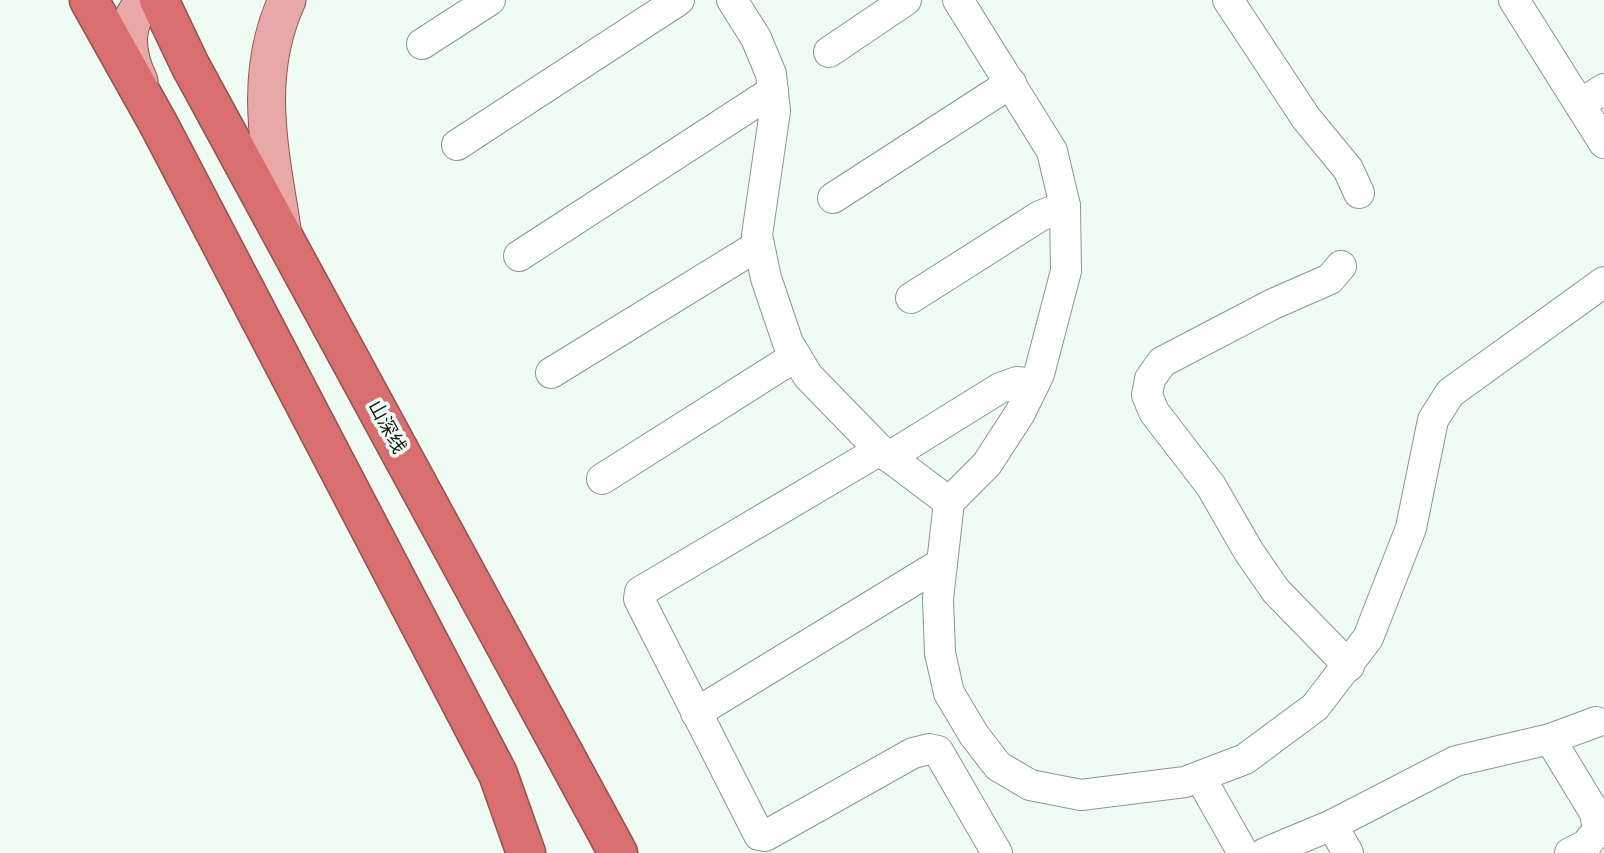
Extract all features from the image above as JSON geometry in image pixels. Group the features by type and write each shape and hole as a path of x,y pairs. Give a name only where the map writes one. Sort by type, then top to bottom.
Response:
{"highway":[{"path":"89,0 159,125 498,774 526,853"},
{"name":"山深线","path":"159,0 190,65 618,853"}],"main road":[{"path":"149,0 131,20 128,38 132,66 159,125"},
{"path":"282,230 269,142 265,83 277,21 287,0"}],"street":[{"path":"422,44 490,0"},
{"path":"457,145 679,0"},
{"path":"732,0 756,38 771,75 775,111 757,235 766,278 796,356 808,376 885,453 949,502"},
{"path":"829,52 906,0"},
{"path":"958,0 1052,151 1065,206 1066,271 1034,384 1020,413 987,464 949,502 938,599 940,653 949,692 974,735 998,766 1030,785 1081,795 1140,789 1200,777 1245,759 1315,707 1368,638 1411,528 1433,420 1450,393 1604,282"},
{"path":"1228,0 1306,118 1348,169 1359,193"},
{"path":"1514,0 1592,96 1604,143"},
{"path":"833,198 1011,83"},
{"path":"519,256 772,91"},
{"path":"911,298 1033,220 1065,206"},
{"path":"551,373 759,244"},
{"path":"1341,266 1330,279 1273,304 1162,362 1150,379 1147,395 1154,412 1211,486 1248,552 1276,592 1349,666"},
{"path":"602,479 796,356"},
{"path":"991,851 938,751 929,749 913,753 765,836 759,835 639,599 640,592 1000,388 1017,382 1034,384"},
{"path":"696,713 942,563"},
{"path":"1265,853 1332,825 1456,761 1550,738 1596,722"},
{"path":"1550,738 1595,813 1598,830 1586,845 1570,853"},
{"path":"1200,777 1243,853"},
{"path":"1332,825 1348,853"}]}
